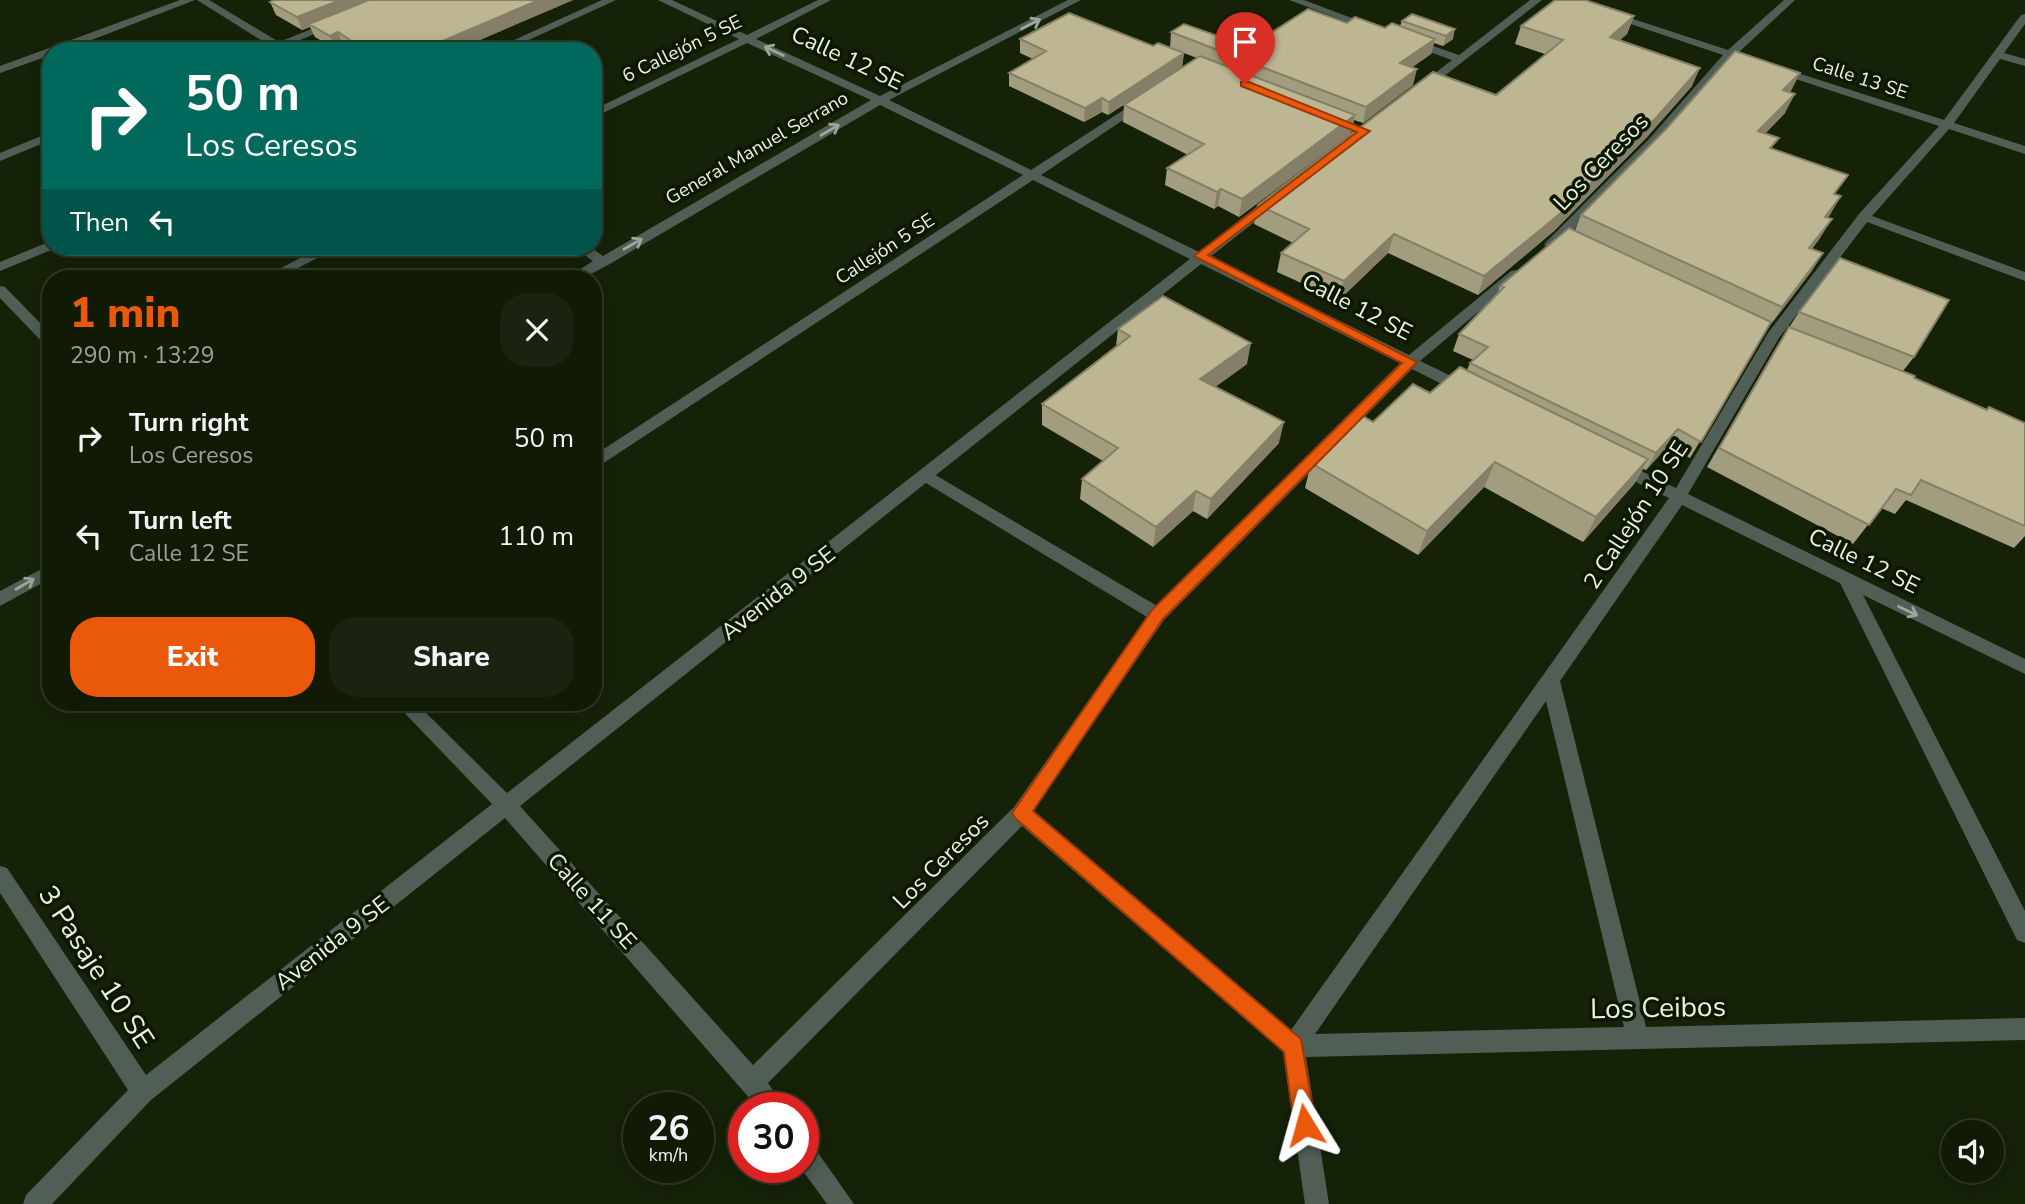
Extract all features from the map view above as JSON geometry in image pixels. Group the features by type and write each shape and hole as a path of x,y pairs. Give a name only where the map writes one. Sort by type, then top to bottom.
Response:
{"street":[{"path":"76,42 190,0"},
{"path":"202,0 272,42"},
{"path":"515,42 611,0"},
{"name":"Calle 12 SE","path":"663,0 880,100 1484,398"},
{"name":"6 Callejón 5 SE","path":"602,110 826,0"},
{"name":"General Manuel Serrano","path":"588,270 880,100 1076,0"},
{"path":"1294,0 1384,32"},
{"path":"1408,99 1537,0"},
{"path":"1564,0 1582,2 1755,62"},
{"name":"Los Ceresos","path":"753,1082 1021,813 1158,615 1410,362 1534,259 1567,239 1730,54 1790,0"},
{"path":"1058,10 1070,16"},
{"name":"2 Callejón 10 SE","path":"1293,1046 1679,496 1773,336 1864,217 1946,125 2025,17"},
{"path":"295,42 342,20"},
{"path":"1397,36 1461,59"},
{"path":"0,70 42,54"},
{"path":"1999,55 2025,63"},
{"name":"Calle 13 SE","path":"1768,66 2025,150"},
{"name":"Callejón 5 SE","path":"602,458 1153,94"},
{"path":"0,157 42,140"},
{"name":"Avenida 9 SE","path":"35,1204 143,1092 1288,189"},
{"path":"1864,217 2025,277"},
{"path":"0,267 42,249"},
{"path":"285,270 313,256"},
{"path":"594,256 603,262"},
{"path":"0,290 42,334"},
{"name":"Calle 12 SE","path":"1605,460 2025,667"},
{"path":"927,476 1158,615"},
{"path":"0,598 42,575"},
{"path":"1847,581 2025,933"},
{"path":"1551,682 1638,1038"},
{"name":"Calle 11 SE","path":"411,711 508,806 760,1092"},
{"path":"1021,813 1293,1046 1317,1204"},
{"name":"3 Pasaje 10 SE","path":"0,875 143,1092"},
{"name":"Los Ceibos","path":"1293,1046 2025,1029"},
{"path":"819,1173 842,1204"}],"building":[{"path":"340,0 297,17 270,2"},
{"path":"369,0 539,0 440,42 353,42 338,32 330,36 309,24"},
{"path":"1555,0 1585,0 1634,16 1610,37 1700,68 1655,119 1562,212 1484,276 1394,234 1344,281 1281,253 1309,229 1258,205 1433,72 1496,95 1563,40 1521,26"},
{"path":"1308,9 1347,23 1355,17 1385,28 1392,23 1435,39 1400,63 1417,69 1366,107 1171,32 1184,24 1249,47"},
{"path":"1069,13 1153,46 1158,43 1184,53 1109,102 1102,98 1085,108 1009,73 1046,51 1020,39"},
{"path":"1412,14 1455,29 1446,36 1402,21"},
{"path":"1735,51 1800,73 1783,90 1795,94 1758,131 1779,138 1770,148 1848,175 1834,194 1841,196 1825,217 1832,219 1809,248 1823,253 1782,307 1581,215 1667,128"},
{"path":"1200,56 1355,115 1242,199 1221,189 1217,192 1167,168 1204,144 1124,105"},
{"path":"1569,228 1771,322 1701,442 1678,429 1656,453 1470,363 1488,347 1459,334 1504,287 1500,286"},
{"path":"1840,258 1949,300 1914,357 1799,312"},
{"path":"1163,296 1251,343 1200,379 1284,422 1211,499 1196,491 1156,527 1082,479 1118,448 1042,404 1130,336 1118,329"},
{"path":"1789,327 1915,376 1914,378 1987,410 1989,407 2025,423 2025,526 1921,480 1911,495 1896,489 1869,525 1719,448"},
{"path":"1460,367 1648,459 1596,517 1495,462 1427,531 1311,463 1363,416 1373,422 1413,384 1430,393"}],"route":[{"path":"1245,84 1365,131 1200,256 1410,362 1158,615 1021,813 1293,1046 1305,1125"}]}
